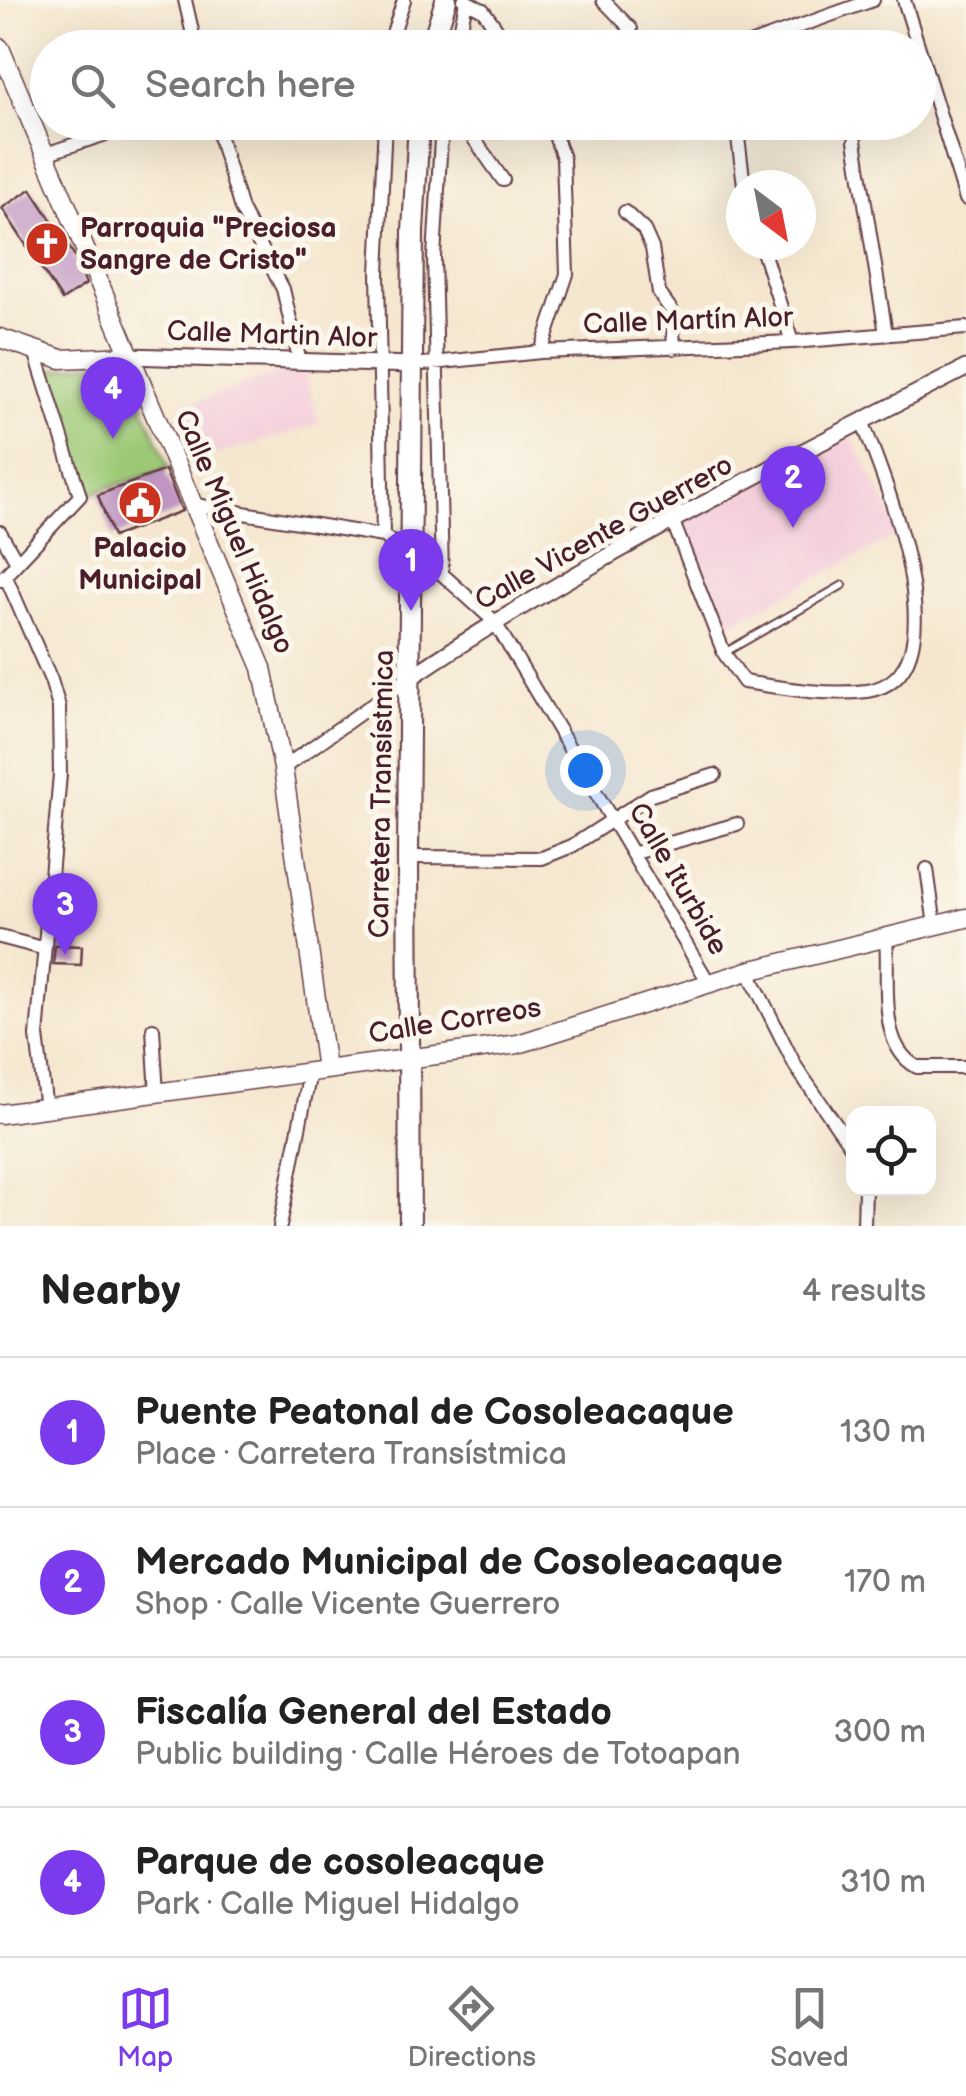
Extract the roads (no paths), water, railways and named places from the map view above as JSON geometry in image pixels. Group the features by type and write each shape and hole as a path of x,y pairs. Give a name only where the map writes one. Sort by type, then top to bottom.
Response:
{"main road":[{"path":"437,30 446,0"},
{"name":"Calle Miguel Hidalgo","path":"2,57 30,115"},
{"name":"Calle Miguel Hidalgo","path":"42,140 128,356 262,668 283,768 318,1070"},
{"name":"Carretera Transístmica","path":"410,1226 408,857 419,140"},
{"path":"0,338 60,359 128,356"},
{"name":"Calle Correos","path":"0,1114 518,1044 748,970 966,919"}],"street":[{"path":"186,0 192,30"},
{"path":"394,30 404,0"},
{"path":"459,30 464,0 484,10 498,30"},
{"path":"603,0 631,29"},
{"path":"785,30 872,0"},
{"path":"904,0 913,30"},
{"path":"936,103 966,199"},
{"path":"48,152 86,140"},
{"path":"220,140 241,209 283,289 299,358"},
{"path":"383,536 378,272 384,140"},
{"path":"441,140 434,257 440,364 442,574"},
{"path":"474,140 502,180"},
{"path":"540,352 567,274 563,158 556,140"},
{"path":"738,140 742,170"},
{"path":"855,141 886,334"},
{"path":"626,212 644,230 652,248 659,293 672,311 674,348"},
{"path":"766,260 792,342"},
{"name":"Calle Martín Alor","path":"413,365 540,352 792,342 966,328"},
{"path":"35,351 80,496 2,578 52,680 58,707 60,774 37,1036 46,1109"},
{"name":"Calle Martin Alor","path":"128,356 299,358 413,365"},
{"name":"Calle Vicente Guerrero","path":"283,768 494,621 966,368"},
{"path":"673,522 724,653 744,682 790,690 870,691 901,676 918,651 924,612 917,556 862,421"},
{"name":"Calle Iturbide","path":"194,505 383,536 411,550 494,621 615,818 709,983"},
{"path":"0,532 17,562"},
{"path":"408,857 542,858 572,846 666,788 715,774"},
{"path":"635,853 737,824"},
{"path":"927,869 935,926"},
{"path":"0,937 42,948"},
{"path":"886,939 888,1014 897,1046 917,1067 966,1067"},
{"path":"748,970 796,1067 846,1139"},
{"path":"153,1029 158,1095"},
{"path":"280,1226 318,1070"},
{"path":"864,1226 865,1196"}],"lane":[{"path":"724,653 844,584"}],"place":[{"name":"Parroquia \"Preciosa Sangre de Cristo\"","path":"47,244"},
{"name":"Parque de cosoleacque","path":"113,439"},
{"name":"Palacio Municipal","path":"140,503"},
{"name":"Mercado Municipal de Cosoleacaque","path":"793,528"},
{"name":"Puente Peatonal de Cosoleacaque","path":"411,611"},
{"name":"Fiscalía General del Estado","path":"65,955"}]}
